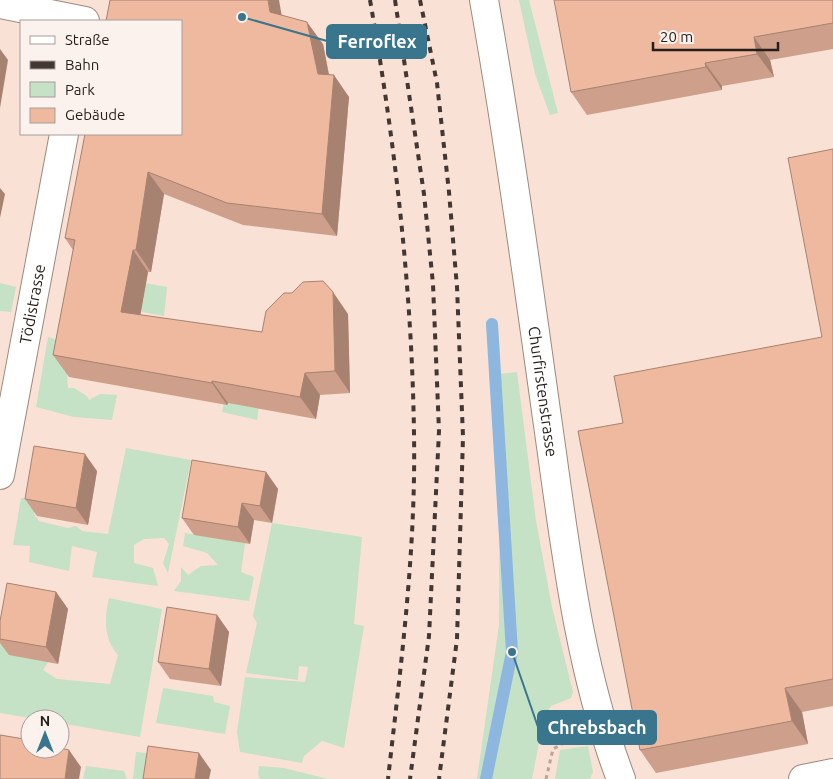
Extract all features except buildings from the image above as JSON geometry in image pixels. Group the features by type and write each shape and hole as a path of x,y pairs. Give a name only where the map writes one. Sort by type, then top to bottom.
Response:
{"street":[{"name":"Churfirstenstrasse","path":"484,0 510,155 564,541 584,650 602,721 621,779"},
{"path":"0,4 81,20"},
{"name":"Tödistrasse","path":"0,475 7,398 64,135"},
{"path":"803,779 833,774"}],"path":[{"path":"546,779 553,749 602,721"}],"green space":[{"path":"519,0 529,0 558,113 550,115 535,74"},
{"path":"111,277 167,287 164,316 88,302"},
{"path":"0,283 16,287 11,312 0,311"},
{"path":"48,337 69,343 64,371 67,373 68,388 74,388 87,396 89,400 100,394 117,395 112,420 74,417 36,407"},
{"path":"231,369 263,376 257,420 222,412"},
{"path":"517,372 536,521 552,607 573,692 571,698 551,706 544,717 532,779 477,779 499,625 500,374"},
{"path":"126,448 191,460 168,573 163,563 169,544 164,538 144,539 134,545 134,563 153,568 158,586 92,577 97,552 72,546 69,571 29,562 30,546 13,545 21,498 37,500 34,514 39,521 68,528 76,526 82,531 108,534"},
{"path":"272,523 362,537 354,624 364,626 344,748 322,741 304,756 302,763 240,752 237,732 245,677 305,682 308,667 299,666 298,680 246,673 257,623 253,616"},
{"path":"185,533 245,543 241,572 254,577 249,601 174,591 181,581 181,567 188,575 201,566 218,565 207,553 183,546"},
{"path":"109,598 162,609 140,737 70,725 70,709 20,709 20,716 0,713 0,619 13,621 49,661 43,670 57,679 110,684 118,655 110,642 106,628"},
{"path":"163,688 213,696 214,702 230,706 225,734 156,723"},
{"path":"588,746 593,772 590,779 555,779 560,750"},
{"path":"136,752 154,754 149,779 133,779"},
{"path":"86,766 124,771 127,779 83,779"},
{"path":"259,766 284,768 328,779 260,779 258,774"}],"waterway":[{"path":"486,779 512,652 492,324"}],"railway":[{"path":"370,0 401,216 413,380 413,521 388,779"},
{"path":"395,0 424,194 433,284 439,431 429,636 410,779"},
{"path":"420,0 437,83 449,192 457,287 463,437 457,639 439,779"}],"place":[{"name":"Ferroflex","path":"242,17"},
{"name":"Chrebsbach","path":"512,652"}]}
